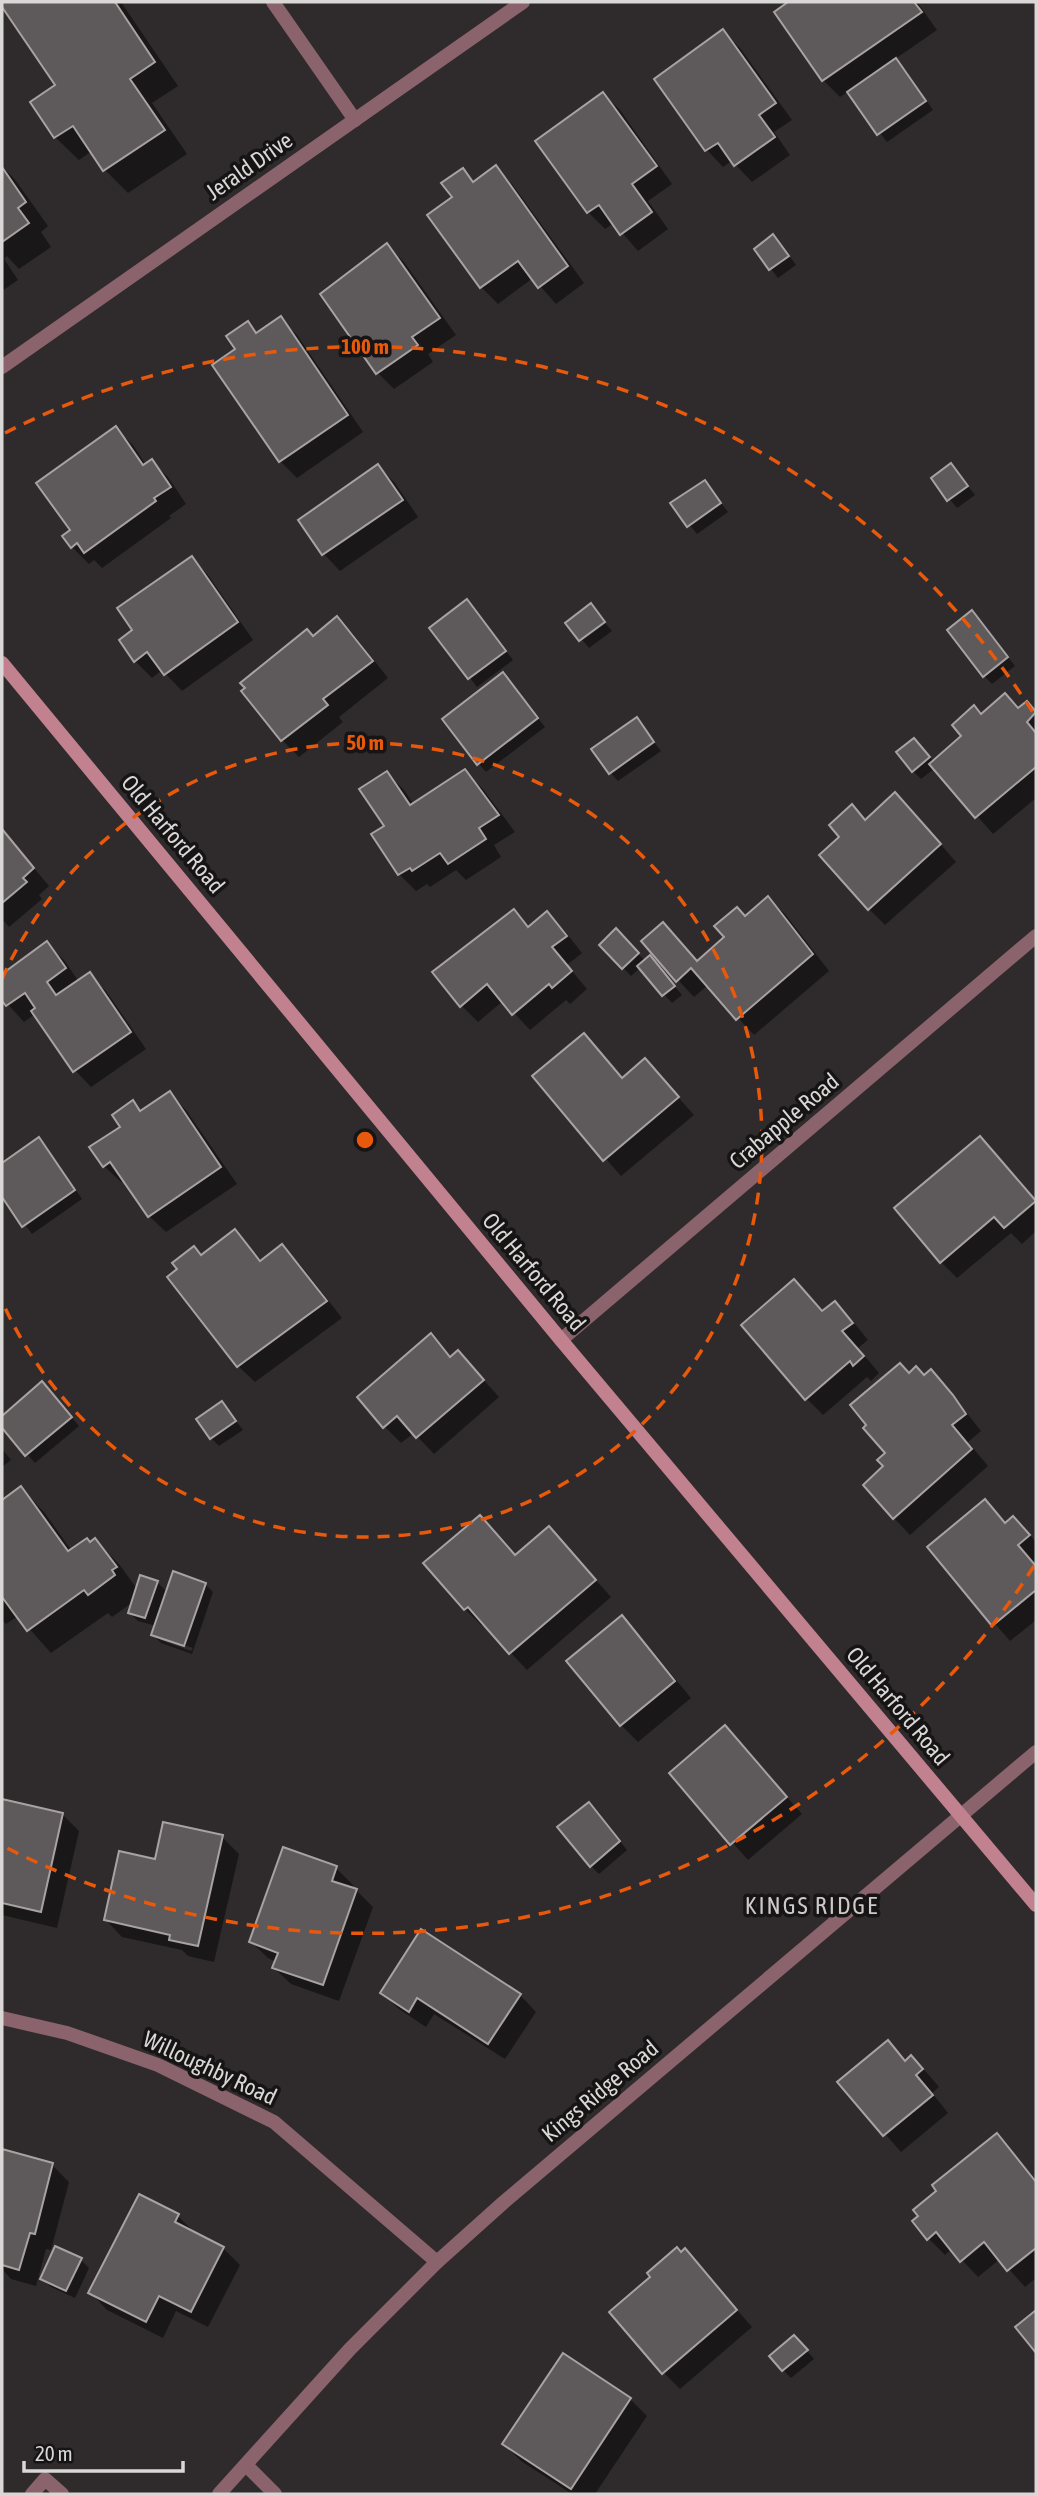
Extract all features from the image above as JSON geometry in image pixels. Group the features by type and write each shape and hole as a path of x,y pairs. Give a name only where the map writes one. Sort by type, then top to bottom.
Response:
{"street":[{"path":"274,2 355,120"},
{"name":"Jerald Drive","path":"2,367 523,2"},
{"name":"Old Harford Road","path":"2,663 561,1340 1036,1905"},
{"name":"Crabapple Road","path":"561,1340 1036,936"},
{"name":"Kings Ridge Road","path":"219,2494 350,2349 437,2262 1036,1752"},
{"name":"Willoughby Road","path":"2,2018 67,2033 158,2065 274,2122 437,2262"},
{"path":"246,2465 275,2494"},
{"path":"32,2494 44,2479 62,2494"}],"building":[{"path":"2,2 115,2 155,62 130,79 165,130 103,171 73,126 54,138 30,102 55,85 2,7"},
{"path":"788,2 914,2 922,12 822,81 774,12"},
{"path":"723,29 776,103 759,115 775,137 734,166 718,143 705,151 654,79"},
{"path":"896,58 926,101 877,135 847,92"},
{"path":"603,92 657,166 632,184 652,212 620,235 599,205 587,213 535,141"},
{"path":"496,165 568,266 538,288 518,261 480,288 427,215 452,197 441,183 463,168 473,182"},
{"path":"2,167 26,202 18,208 29,223 2,242"},
{"path":"773,234 789,256 769,270 754,249"},
{"path":"387,243 440,318 412,337 418,345 376,374 320,294"},
{"path":"281,316 348,415 279,462 212,365 235,349 226,336 248,321 256,333"},
{"path":"116,426 143,465 152,459 171,487 84,553 77,543 71,548 62,536 70,530 36,483"},
{"path":"951,463 968,486 947,501 931,478"},
{"path":"378,464 403,500 322,555 298,520"},
{"path":"705,480 721,503 687,527 670,503"},
{"path":"192,556 238,622 164,675 147,652 134,662 119,640 132,630 117,608"},
{"path":"467,599 506,651 468,679 429,628"},
{"path":"591,603 605,622 579,641 565,623"},
{"path":"972,610 1008,657 983,677 947,630"},
{"path":"337,616 373,661 323,699 328,705 281,741 241,691 245,688 240,683 307,629 313,636"},
{"path":"503,672 538,718 477,765 442,719"},
{"path":"1005,693 1018,708 1027,701 1036,712 1027,722 1036,733 1036,767 975,818 929,764 961,736 952,725 974,705 981,714"},
{"path":"637,717 654,742 609,774 591,749"},
{"path":"914,738 930,757 912,772 896,752"},
{"path":"465,769 499,815 479,828 486,839 448,864 440,853 412,871 410,868 398,875 371,834 384,826 359,789 387,771 410,805"},
{"path":"895,792 941,844 868,910 819,855 839,837 829,825 852,804 865,820"},
{"path":"2,829 34,868 23,878 27,882 2,903"},
{"path":"768,896 813,954 736,1020 691,968 676,982 641,941 663,922 697,961 724,937 714,926 737,907 745,916"},
{"path":"514,909 528,927 547,911 567,936 552,947 572,971 552,988 549,984 512,1015 487,984 460,1007 432,972"},
{"path":"616,928 639,953 622,969 599,945"},
{"path":"47,941 66,968 47,982 56,995 90,972 131,1032 73,1072 31,1011 35,1008 25,993 6,1006 2,1001 2,974"},
{"path":"650,955 675,986 662,996 637,966"},
{"path":"584,1033 622,1078 645,1058 679,1097 603,1161 532,1076"},
{"path":"170,1091 221,1167 148,1217 110,1162 103,1167 89,1147 120,1127 112,1115 133,1100 140,1111"},
{"path":"980,1136 1036,1201 1004,1228 994,1217 940,1263 894,1208"},
{"path":"39,1137 75,1190 22,1227 2,1197 2,1163"},
{"path":"235,1229 260,1261 282,1244 327,1301 237,1367 167,1277 177,1269 172,1263 194,1246 201,1255"},
{"path":"794,1279 822,1311 835,1301 853,1323 842,1331 864,1356 853,1366 850,1361 805,1400 741,1325"},
{"path":"431,1333 450,1357 458,1350 484,1380 416,1438 397,1416 383,1428 357,1397"},
{"path":"900,1363 909,1373 916,1366 924,1375 931,1369 953,1395 966,1414 952,1425 972,1449 893,1519 863,1485 883,1466 877,1460 885,1453 863,1428 866,1425 850,1405"},
{"path":"42,1381 72,1417 25,1456 2,1428 2,1416"},
{"path":"222,1401 236,1421 210,1439 196,1419"},
{"path":"21,1486 68,1551 87,1538 90,1542 95,1538 117,1567 112,1570 115,1575 88,1595 84,1590 27,1631 2,1597 2,1500"},
{"path":"985,1499 1005,1523 1013,1516 1030,1535 1018,1545 1036,1566 1036,1590 992,1626 927,1547"},
{"path":"480,1515 515,1555 549,1526 596,1580 509,1654 468,1607 464,1610 423,1563"},
{"path":"173,1571 206,1583 184,1646 151,1635"},
{"path":"140,1575 158,1581 145,1618 128,1613"},
{"path":"622,1615 675,1681 620,1726 566,1661"},
{"path":"725,1725 787,1797 730,1845 669,1773"},
{"path":"2,1799 63,1813 41,1912 2,1903"},
{"path":"589,1802 620,1841 590,1867 557,1827"},
{"path":"163,1822 223,1835 198,1946 169,1940 170,1935 104,1920 119,1851 155,1859"},
{"path":"283,1847 337,1866 332,1881 357,1889 323,1985 272,1968 278,1953 249,1942"},
{"path":"421,1929 521,1994 488,2044 417,1998 409,2012 380,1993"},
{"path":"888,2040 905,2061 911,2055 923,2069 916,2075 933,2095 883,2136 837,2082"},
{"path":"997,2133 1036,2182 1036,2248 1007,2271 984,2242 960,2262 936,2232 927,2240 912,2221 918,2216 913,2210 936,2191 932,2185"},
{"path":"2,2149 53,2163 35,2234 30,2233 19,2270 2,2265"},
{"path":"139,2194 179,2214 175,2222 224,2247 191,2312 159,2296 146,2322 88,2293"},
{"path":"55,2246 82,2258 66,2291 40,2279"},
{"path":"677,2247 681,2252 685,2248 737,2310 662,2374 609,2312 650,2277 647,2273"},
{"path":"1036,2310 1036,2353 1015,2327"},
{"path":"794,2335 808,2350 782,2371 769,2356"},
{"path":"563,2353 631,2398 571,2489 502,2444"}],"district":[{"name":"KINGS RIDGE","path":"812,1906"}]}
